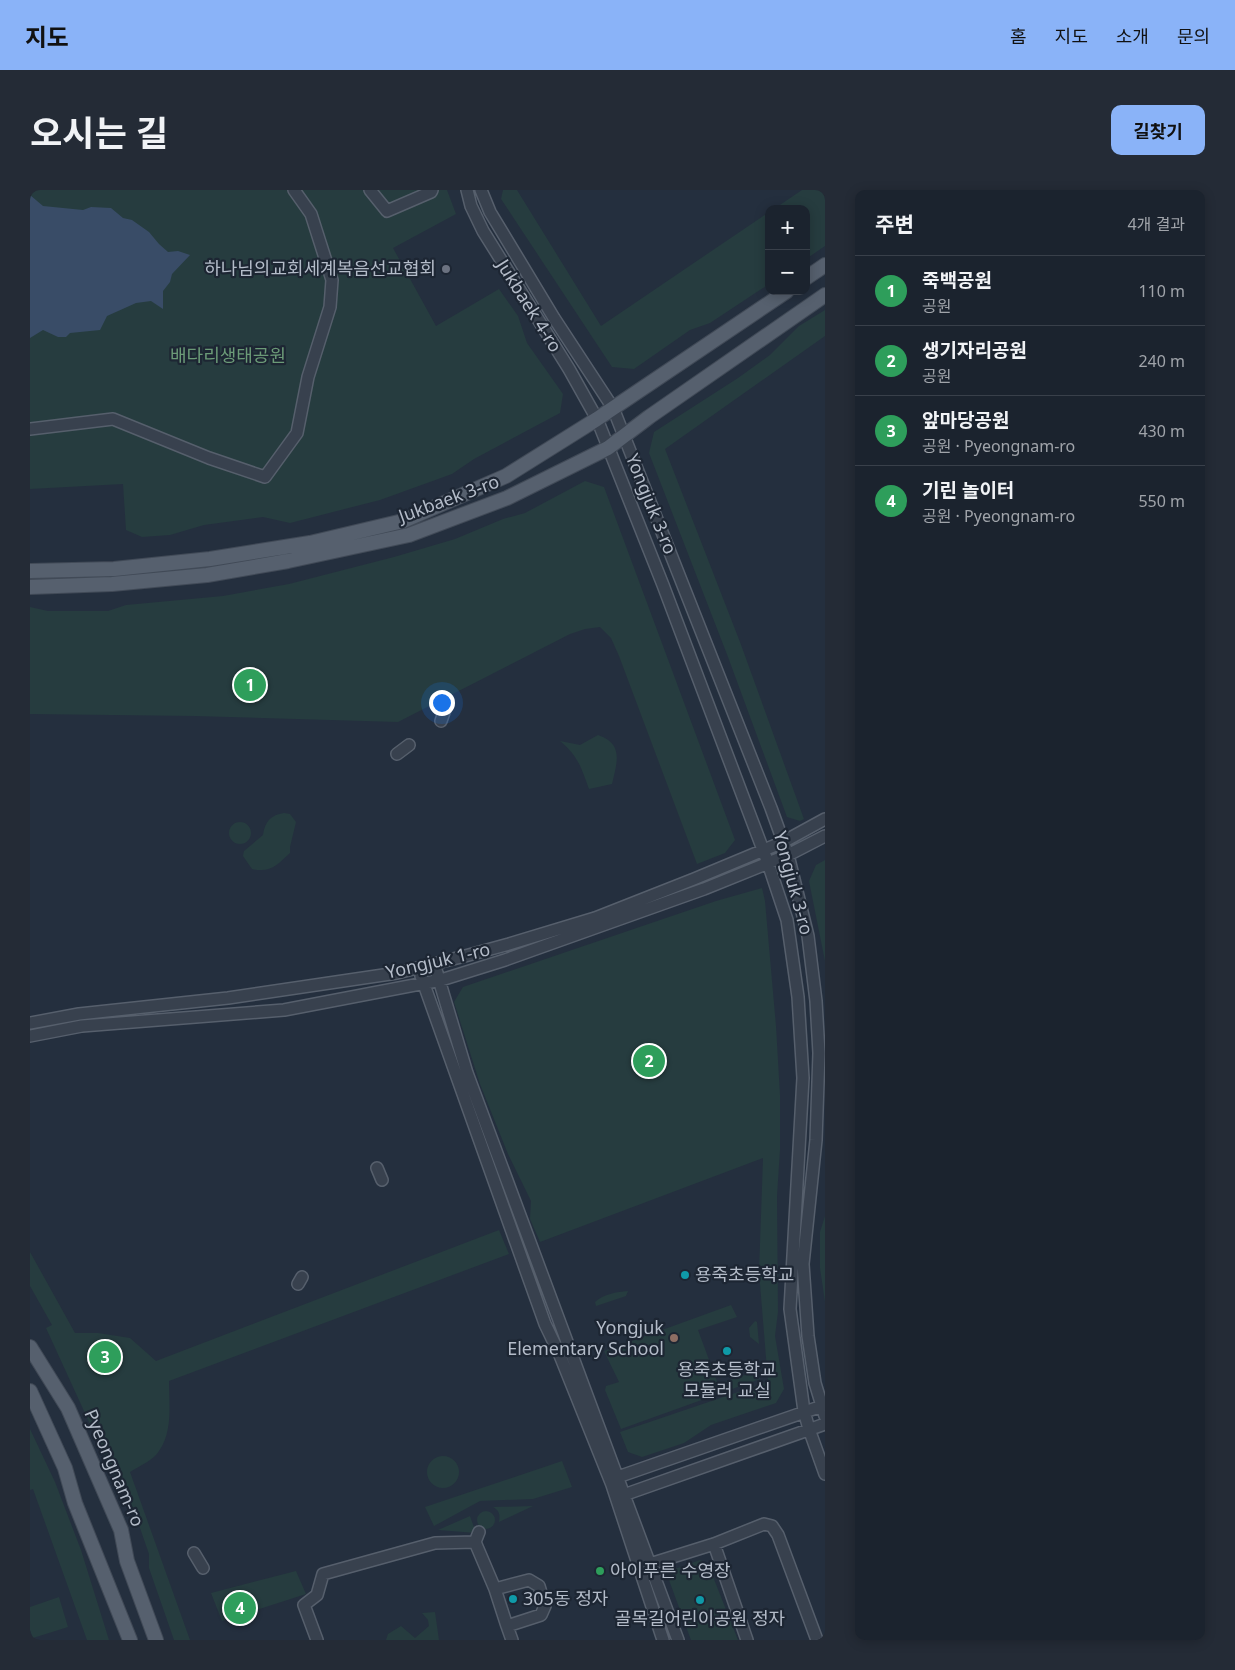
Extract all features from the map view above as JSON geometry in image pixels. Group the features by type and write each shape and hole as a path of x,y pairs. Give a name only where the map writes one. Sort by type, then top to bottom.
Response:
{"main road":[{"path":"810,275 825,265"},
{"name":"Jukbaek 3-ro","path":"30,571 114,569 210,559 310,543 403,521 506,476 597,420 612,408 781,295"},
{"name":"Jukbaek 3-ro","path":"30,587 112,584 207,575 288,561 409,535 507,498 608,448 649,417 825,295"},
{"name":"Pyeongnam-ro","path":"30,1346 68,1408 121,1530 127,1561 156,1640"},
{"path":"30,1391 65,1468 78,1512 130,1640"}],"street":[{"path":"30,429 113,419 209,458 265,477 297,433 308,377 330,307 332,280 311,214 294,190"},
{"path":"370,190 387,211 432,190"},
{"name":"Jukbaek 4-ro","path":"467,190 471,206 483,231 568,369 597,420 663,585 764,850 787,920 798,997 803,1078 790,1309 804,1411 825,1474"},
{"name":"Jukbaek 4-ro","path":"481,190 490,212 554,318 612,408 624,436"},
{"name":"Yongjuk 3-ro","path":"624,436 771,808 788,855 808,936 816,1001 820,1138 803,1264 808,1336 815,1383 824,1408"},
{"path":"441,721 448,701"},
{"path":"397,754 409,745"},
{"name":"Yongjuk 1-ro","path":"30,1023 79,1014 228,998 397,973 509,944 595,918 783,842 825,819"},
{"path":"30,1036 82,1026 284,1010 439,980 505,960 704,889 788,855 825,836"},
{"path":"434,963 467,1073 613,1480"},
{"path":"418,967 545,1324 560,1353 650,1564 678,1640"},
{"path":"800,1139 820,1138"},
{"path":"376,1168 382,1180"},
{"path":"613,1480 804,1411 824,1408"},
{"path":"620,1496 825,1424"},
{"path":"620,1496 663,1640"},
{"path":"650,1564 714,1544 764,1524 772,1526 778,1535 817,1640"},
{"path":"317,1640 304,1605 316,1595 323,1574 435,1543 477,1537 512,1640"},
{"path":"714,1544 747,1640"},
{"path":"194,1553 203,1568"},
{"path":"494,1589 529,1580 539,1586 545,1606 541,1615 507,1626"}],"green space":[{"name":"배다리생태공원","path":"30,190 447,190 456,214 393,248 436,326 499,289 518,316 527,343 563,394 560,413 474,459 452,474 380,500 290,523 263,517 204,525 170,535 142,537 126,530 123,484 30,489"},
{"path":"503,190 517,190 601,326 765,215 765,287 710,323 690,330 634,369 612,367 501,199"},
{"path":"802,190 825,190 825,246 810,256 810,205 780,205"},
{"path":"825,310 825,336 665,449 740,642 804,819 800,821 787,817 728,657 649,453 654,432 738,378 770,355 799,326"},
{"path":"585,481 604,487 735,840 725,853 697,864 619,656 611,638 600,627 570,634 398,722 194,716 30,714 30,607 48,611 108,611 126,605 223,596 289,584 455,539 503,519 525,513"},
{"path":"598,735 612,743 617,755 616,768 612,784 589,789 578,762 560,741 580,745"},
{"path":"290,814 296,822 290,853 269,869 252,869 243,856 244,851 263,835 269,820 276,815"},
{"path":"240,822 248,825 251,833 248,841 240,844 232,841 229,833 232,825"},
{"path":"825,860 825,961 809,881 816,865"},
{"path":"762,888 765,901 776,1026 780,1095 780,1150 777,1196 778,1312 775,1336 784,1389 776,1403 711,1425 684,1443 642,1457 628,1452 620,1432 768,1382 759,1272 763,1158 540,1242 530,1219 531,1201 508,1154 480,1084 454,1002 463,987 716,901"},
{"path":"825,1216 825,1302 820,1268 820,1232"},
{"path":"499,1230 509,1254 169,1381 169,1417 163,1443 154,1457 130,1472 190,1640 174,1640 149,1568 149,1554 133,1508 116,1481 46,1328 52,1325 30,1286 30,1252 75,1333 98,1333 130,1338 156,1361"},
{"path":"628,1291 626,1296 596,1306 595,1302 606,1295"},
{"path":"731,1305 737,1317 698,1330 718,1384 757,1371 760,1379 621,1429 605,1390 606,1386 619,1382 604,1351"},
{"path":"755,1321 757,1322 759,1344 750,1337 749,1328"},
{"path":"30,1429 55,1482 81,1550 109,1640 87,1640 33,1489 30,1490"},
{"path":"443,1456 455,1460 459,1472 455,1484 443,1488 431,1484 427,1472 431,1460"},
{"path":"562,1461 572,1487 533,1499 480,1501 434,1526 425,1507"},
{"path":"533,1506 499,1522 499,1513 493,1507"},
{"path":"486,1511 492,1514 495,1520 492,1526 486,1529 480,1526 477,1520 480,1514"},
{"path":"470,1516 476,1533 438,1530"},
{"path":"700,1560 708,1564 738,1640 691,1640 669,1580 672,1570"},
{"path":"296,1571 306,1594 222,1621 211,1593"},
{"path":"59,1597 68,1627 33,1638 30,1630 30,1607"},
{"path":"435,1612 439,1640 386,1640 388,1634 401,1626 415,1638 429,1626 428,1620 422,1613"}],"water":[{"path":"30,195 43,206 83,210 91,207 111,208 123,218 132,220 149,232 168,252 178,251 190,255 172,274 170,282 163,291 163,309 151,301 136,303 107,316 100,330 70,333 66,337 58,337 43,330 30,338"}],"place":[{"name":"하나님의교회세계복음선교협회","path":"446,269"},
{"name":"죽백공원","path":"250,685"},
{"name":"생기자리공원","path":"649,1061"},
{"name":"용죽초등학교","path":"685,1275"},
{"name":"Yongjuk Elementary School","path":"674,1338"},
{"name":"용죽초등학교 모듈러 교실","path":"727,1351"},
{"name":"앞마당공원","path":"105,1357"},
{"name":"아이푸른 수영장","path":"600,1571"},
{"name":"305동 정자","path":"513,1599"},
{"name":"골목길어린이공원 정자","path":"700,1600"},
{"name":"기린 놀이터","path":"240,1608"}]}
